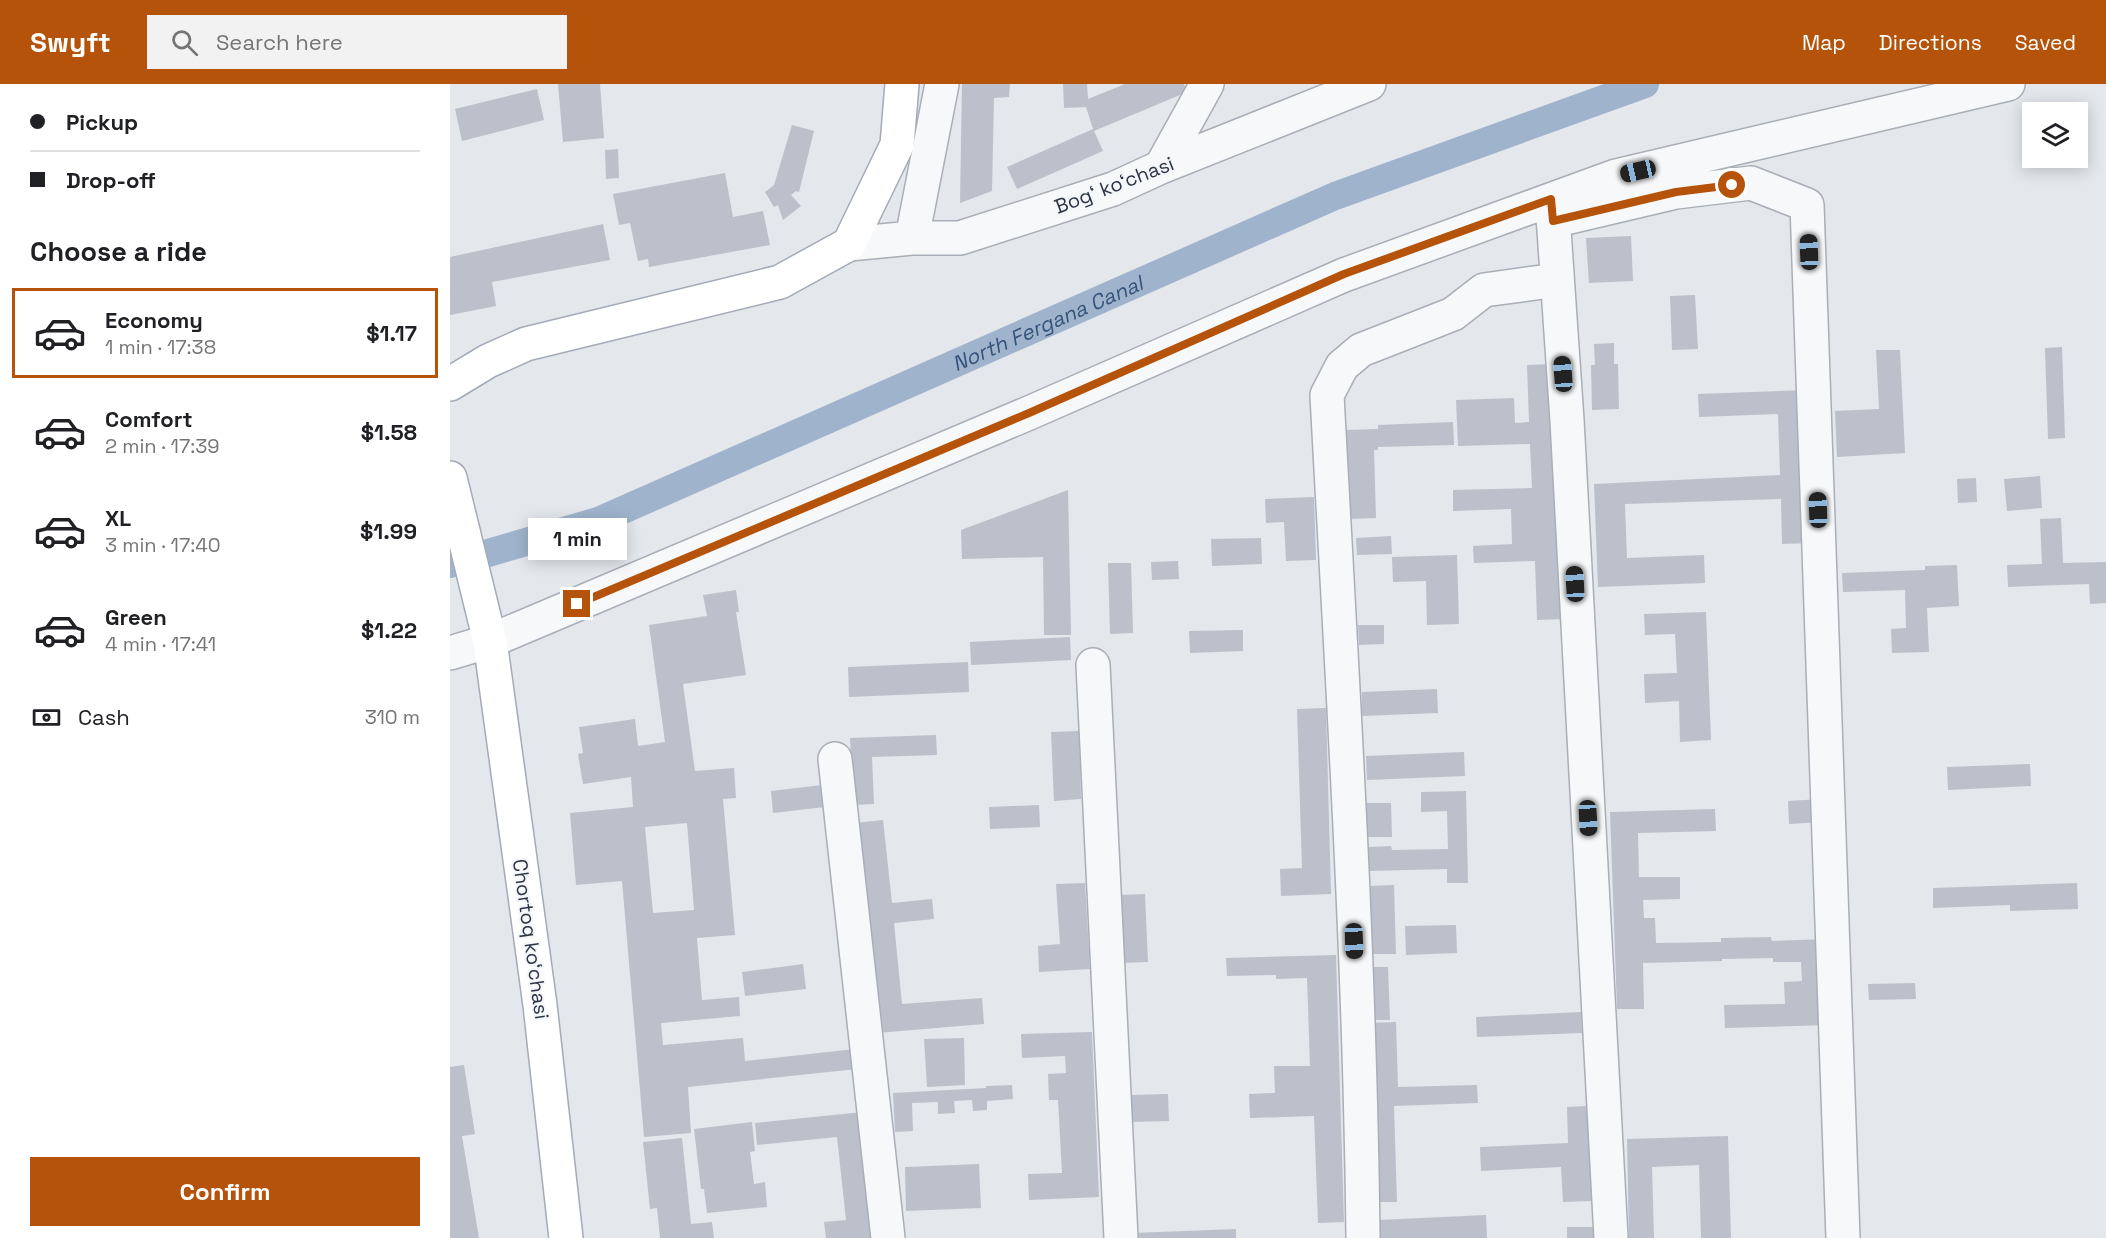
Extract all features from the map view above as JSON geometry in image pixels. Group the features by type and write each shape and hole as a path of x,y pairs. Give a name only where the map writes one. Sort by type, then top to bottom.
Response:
{"main road":[{"path":"450,384 488,361 526,344 780,282 849,244 897,145 902,84"},
{"name":"Chortoq koʻchasi","path":"450,478 490,640 540,1005 566,1238"}],"street":[{"path":"912,238 942,84"},
{"path":"1161,167 1207,84"},
{"name":"Bogʻ koʻchasi","path":"849,244 912,238 960,238 1113,189 1161,167 1369,84"},
{"path":"1552,210 1616,176 2008,84"},
{"path":"450,653 490,640 1029,413 1344,274 1552,210 1751,183 1807,205 1844,1238"},
{"path":"1552,210 1568,444 1611,1238"},
{"path":"1363,1238 1360,1067 1327,395 1342,366 1361,351 1453,314 1484,290 1557,280"},
{"path":"1094,665 1121,1238"},
{"path":"835,759 888,1238"}],"building":[{"path":"558,84 600,84 604,138 563,142"},
{"path":"962,84 1010,84 1009,97 994,98 992,191 960,203"},
{"path":"1063,84 1087,84 1088,99 1125,84 1184,84 1187,92 1094,131 1103,151 1017,189 1007,167 1093,129 1086,107 1064,108"},
{"path":"537,89 544,120 462,141 455,109"},
{"path":"792,125 814,131 799,192 796,191 791,195 801,206 783,220 778,205 774,207 765,192 774,185"},
{"path":"618,149 619,178 606,179 605,150"},
{"path":"725,173 733,217 763,211 770,245 649,267 648,259 638,261 630,223 619,225 613,194"},
{"path":"603,224 610,260 492,282 496,306 450,315 450,257"},
{"path":"1631,236 1633,281 1589,283 1586,238"},
{"path":"1695,295 1698,349 1672,350 1670,296"},
{"path":"1614,343 1614,364 1618,364 1619,409 1592,410 1591,365 1595,365 1594,344"},
{"path":"2062,347 2065,438 2048,439 2045,348"},
{"path":"1876,350 1900,350 1905,453 1837,457 1835,411 1879,409"},
{"path":"1556,364 1565,619 1537,620 1535,561 1474,563 1473,546 1512,544 1511,509 1453,511 1453,490 1532,488 1530,444 1458,446 1456,400 1514,398 1515,423 1529,422 1527,365"},
{"path":"1805,390 1811,543 1782,544 1781,499 1625,504 1627,558 1704,555 1705,583 1598,587 1594,484 1780,475 1778,414 1699,417 1698,394"},
{"path":"1453,422 1454,445 1378,447 1378,450 1374,450 1376,518 1348,519 1345,430 1378,429 1378,425"},
{"path":"2040,476 2042,508 2007,511 2004,479"},
{"path":"1976,478 1977,502 1958,503 1957,479"},
{"path":"1068,490 1071,635 1044,635 1043,557 962,559 961,530"},
{"path":"1314,497 1316,560 1286,561 1284,522 1266,523 1265,499"},
{"path":"2061,518 2063,563 2106,562 2106,603 2090,604 2089,584 2008,587 2007,565 2042,564 2040,519"},
{"path":"1391,536 1392,554 1357,555 1356,538"},
{"path":"1261,538 1262,564 1212,566 1211,539"},
{"path":"1457,555 1459,624 1427,625 1426,581 1393,582 1392,557"},
{"path":"1178,561 1179,579 1152,580 1151,562"},
{"path":"1108,563 1131,563 1133,633 1110,634"},
{"path":"1957,565 1959,606 1927,608 1929,652 1892,653 1891,629 1906,628 1905,590 1843,592 1842,573 1925,570 1925,566"},
{"path":"736,590 739,612 736,612 746,675 683,684 695,771 734,768 736,798 723,799 735,935 697,938 702,1000 739,997 740,1016 661,1023 663,1045 743,1038 745,1061 855,1049 857,1069 688,1087 691,1133 644,1137 622,881 576,885 570,813 633,807 631,777 583,784 578,754 583,753 579,727 635,719 638,746 665,742 649,625 707,616 703,595","holes":["687,823 694,910 653,913 645,827"]},
{"path":"1706,612 1711,740 1680,742 1679,701 1645,703 1644,674 1677,673 1675,634 1645,635 1644,614"},
{"path":"1358,625 1384,625 1384,644 1359,645"},
{"path":"1243,630 1243,651 1190,653 1189,631"},
{"path":"1070,637 1071,660 971,665 970,642"},
{"path":"968,662 969,692 849,697 848,667"},
{"path":"1437,689 1438,713 1362,716 1362,692"},
{"path":"1326,708 1331,894 1281,896 1280,869 1302,868 1297,709"},
{"path":"1079,731 1081,799 1054,801 1051,732"},
{"path":"936,735 937,755 872,757 874,804 853,805 850,738"},
{"path":"1464,752 1465,776 1367,780 1366,756"},
{"path":"2030,764 2031,786 1948,790 1947,767"},
{"path":"822,785 825,807 773,813 771,791"},
{"path":"1466,791 1468,883 1447,883 1447,869 1369,871 1369,847 1391,846 1392,850 1448,849 1447,811 1421,812 1421,792"},
{"path":"1821,799 1822,822 1789,824 1788,801"},
{"path":"1364,803 1391,803 1392,837 1365,837"},
{"path":"1039,805 1040,827 990,829 989,807"},
{"path":"1715,809 1716,831 1638,833 1639,877 1680,877 1680,899 1643,900 1644,918 1655,918 1656,943 1721,942 1721,938 1771,937 1772,941 1826,939 1828,1025 1725,1028 1724,1005 1785,1004 1784,982 1802,981 1801,962 1773,962 1773,958 1643,963 1644,1009 1617,1009 1610,812"},
{"path":"883,820 892,903 932,899 934,919 894,923 902,1004 982,998 984,1024 877,1033 855,823"},
{"path":"1085,883 1090,969 1039,972 1038,946 1060,944 1056,884"},
{"path":"2077,883 2078,909 2010,911 2010,905 1933,908 1933,888"},
{"path":"1394,885 1396,954 1370,954 1368,886"},
{"path":"1145,894 1148,962 1122,963 1119,895"},
{"path":"1456,925 1457,953 1406,955 1405,926"},
{"path":"1336,955 1344,1222 1318,1223 1314,1116 1250,1118 1249,1094 1275,1093 1274,1066 1310,1066 1307,978 1276,979 1276,975 1227,976 1226,958"},
{"path":"803,964 806,989 745,996 742,972"},
{"path":"1371,967 1388,967 1390,1020 1373,1020"},
{"path":"1915,983 1916,999 1869,1000 1868,984"},
{"path":"1581,1012 1582,1033 1477,1037 1476,1017"},
{"path":"1396,1022 1398,1087 1477,1085 1478,1103 1394,1106 1397,1202 1380,1202 1377,1107 1371,1107 1368,1023"},
{"path":"1092,1032 1099,1197 1029,1200 1028,1174 1062,1173 1058,1100 1049,1100 1048,1074 1066,1073 1065,1056 1022,1058 1021,1034"},
{"path":"964,1038 965,1085 927,1087 924,1039"},
{"path":"464,1065 475,1134 462,1136 479,1238 450,1238 450,1067"},
{"path":"1012,1085 1013,1099 987,1101 987,1110 973,1111 972,1100 954,1101 955,1113 938,1114 938,1102 912,1103 913,1131 895,1132 893,1093"},
{"path":"1168,1094 1169,1121 1131,1122 1130,1095"},
{"path":"1587,1106 1592,1201 1563,1202 1561,1167 1481,1171 1480,1147 1568,1143 1567,1107"},
{"path":"863,1112 877,1238 826,1238 824,1222 846,1220 837,1137 757,1145 755,1123"},
{"path":"752,1122 755,1151 750,1152 754,1184 765,1182 767,1207 707,1213 704,1189 701,1189 694,1129"},
{"path":"1728,1136 1731,1238 1701,1238 1699,1165 1652,1167 1654,1238 1629,1238 1627,1139"},
{"path":"682,1138 691,1224 712,1222 714,1238 660,1238 657,1208 650,1209 643,1142"},
{"path":"979,1164 981,1208 906,1211 905,1167"},
{"path":"1486,1215 1487,1238 1378,1238 1378,1220"},
{"path":"1567,1227 1593,1227 1593,1238 1567,1238"},
{"path":"1236,1229 1236,1238 1133,1238 1133,1233"}],"waterway":[{"name":"North Fergana Canal","path":"450,564 598,521 1335,196 1645,84"}],"route":[{"path":"577,604 1029,413 1344,274 1501,217 1551,199 1553,221 1676,192 1732,185"}]}
